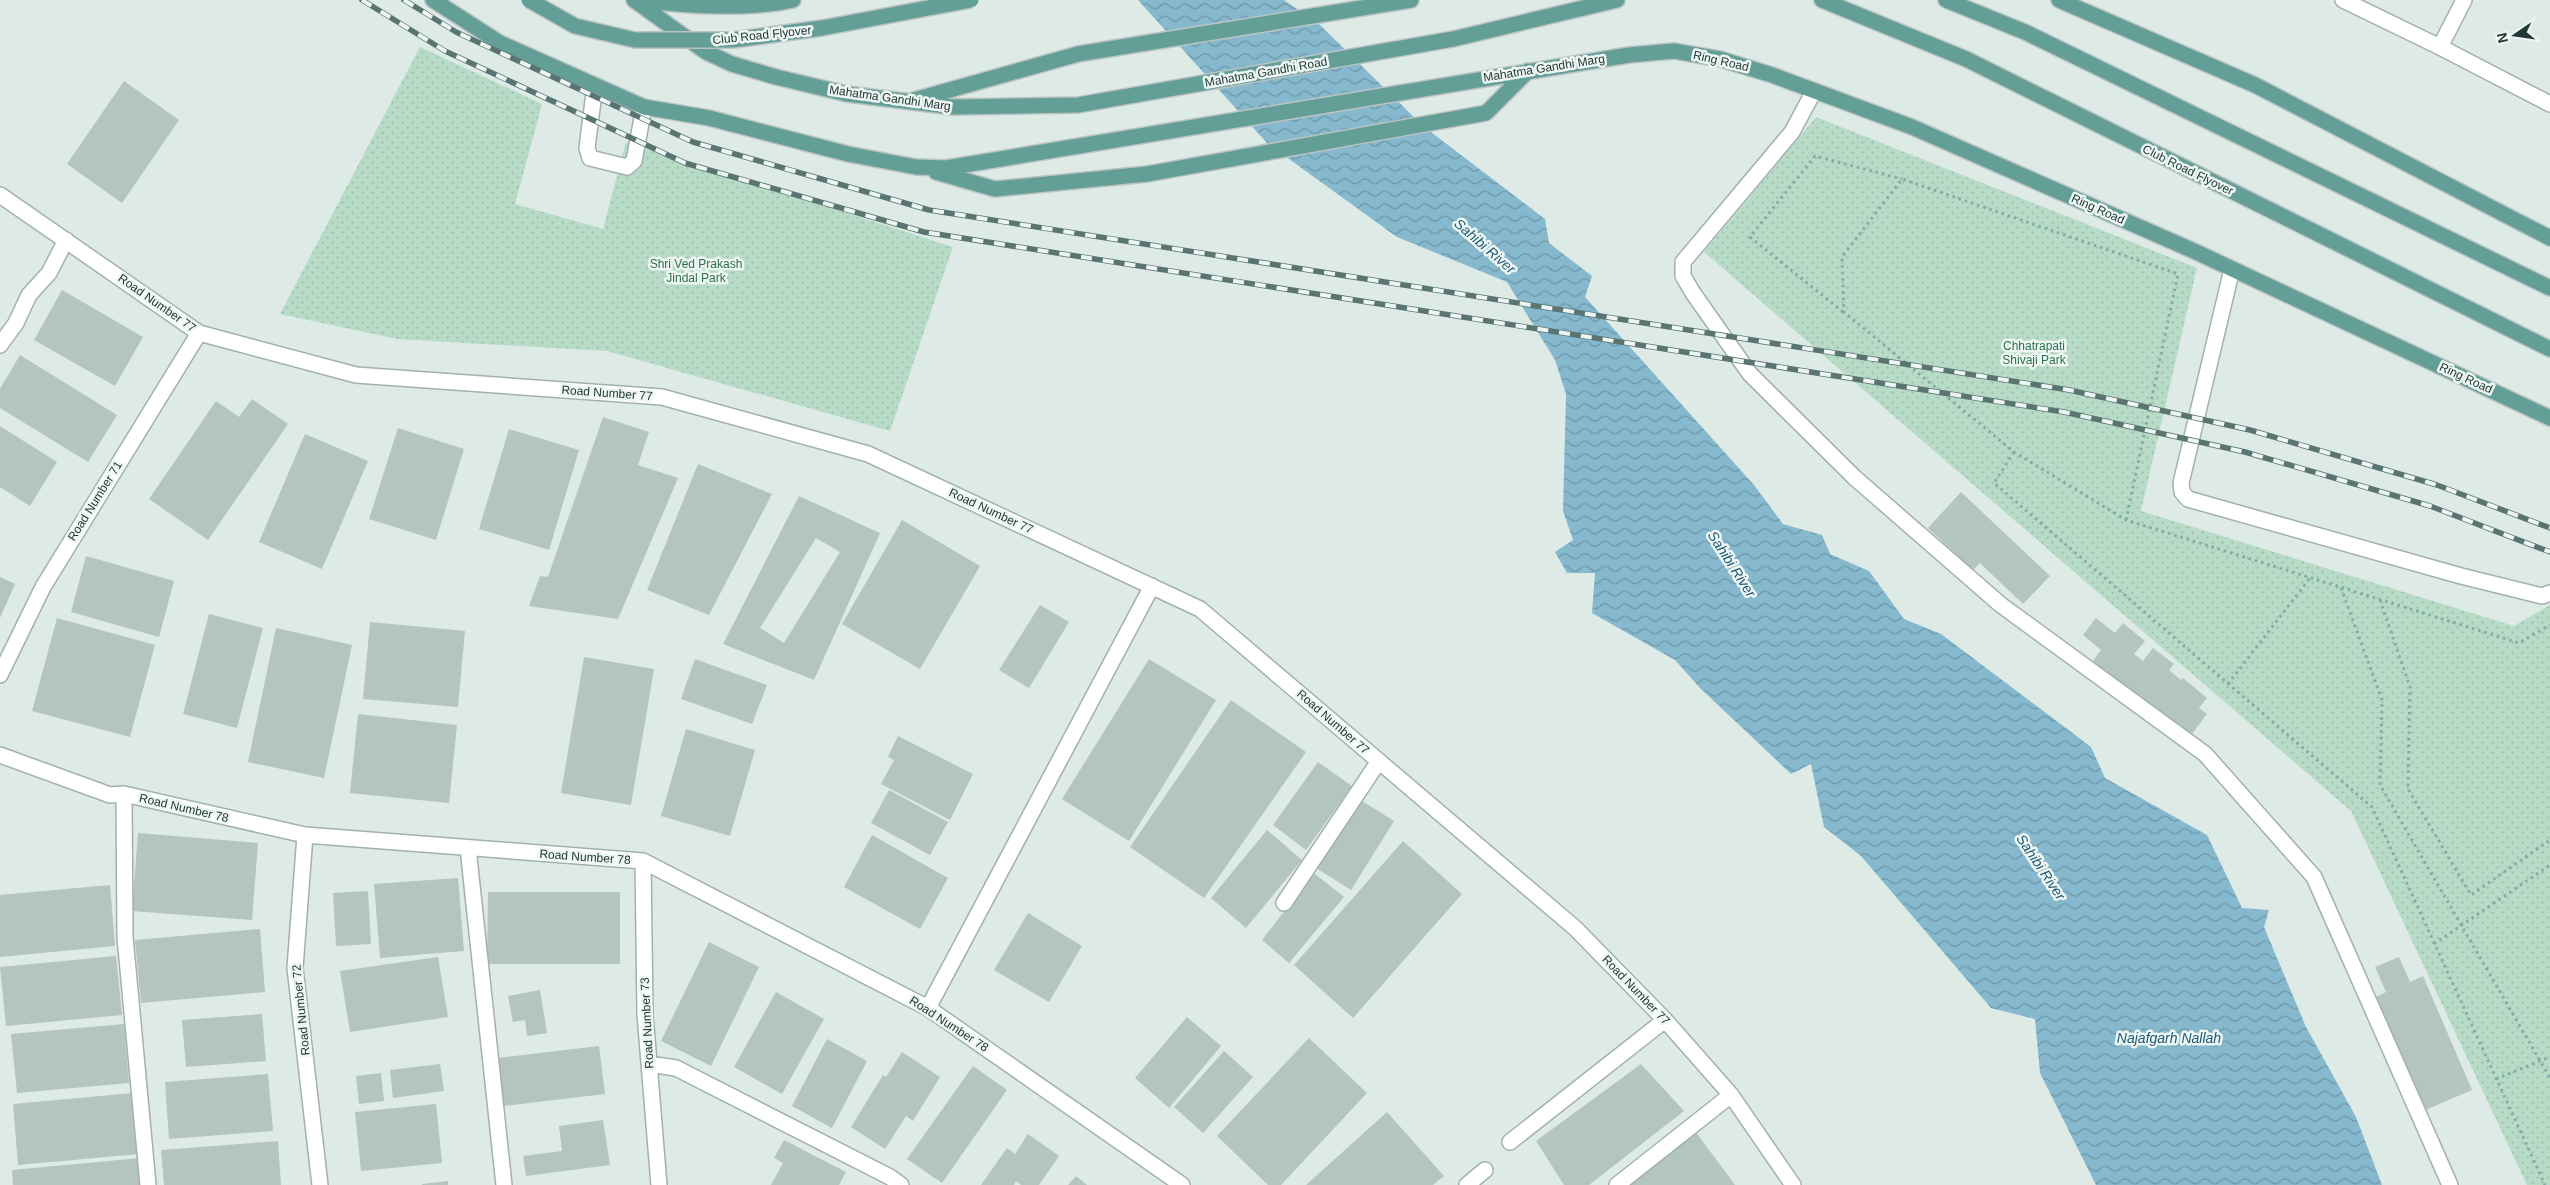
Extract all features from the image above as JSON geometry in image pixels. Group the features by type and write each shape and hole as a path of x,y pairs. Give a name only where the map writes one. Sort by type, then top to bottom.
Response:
{"main road":[{"path":"433,0 500,43 644,107 709,118 848,154 916,166 995,189 1147,174 1486,113 1528,71"},
{"name":"Club Road Flyover","path":"529,0 575,26 635,40 733,40 822,28 971,0"},
{"name":"Mahatma Gandhi Marg","path":"634,0 706,52 732,64 847,94 953,107 1078,105"},
{"path":"641,0 702,4 771,5 793,0"},
{"path":"908,102 1078,54 1411,0"},
{"name":"Mahatma Gandhi Road","path":"1078,105 1454,39 1618,0"},
{"name":"Club Road Flyover","path":"1822,0 1966,60 2550,349"},
{"path":"1946,0 2025,32 2550,288"},
{"path":"2060,1 2255,86 2550,238"},
{"name":"Ring Road","path":"1629,55 1674,51 1720,59 1912,127 2232,269 2550,418"},
{"name":"Mahatma Gandhi Marg","path":"916,166 946,168 1459,81 1629,55"}],"street":[{"path":"2343,0 2440,47 2550,104"},
{"path":"2440,47 2464,0"},
{"path":"595,86 588,148 590,158 597,161 627,167 634,161 644,107"},
{"path":"1814,91 1792,132 1683,262 1683,276 1750,374 1855,478 2001,605 2206,754 2314,877 2450,1185"},
{"name":"Road Number 77","path":"0,194 199,333 356,375 662,397 868,454 1200,609 1576,928 1665,1020 1731,1095 1793,1185"},
{"path":"0,345 16,323 29,295 49,273 66,240"},
{"path":"2232,269 2181,483 2182,492 2188,499 2461,576 2542,596 2550,593"},
{"name":"Road Number 71","path":"0,675 43,587 199,333"},
{"path":"928,1008 1152,586"},
{"name":"Road Number 78","path":"0,755 110,795 124,794 305,835 644,861 928,1008 1182,1185"},
{"path":"1284,903 1379,761"},
{"path":"124,794 125,937 148,1185"},
{"name":"Road Number 72","path":"305,835 295,968 320,1185"},
{"path":"468,848 504,1185"},
{"name":"Road Number 73","path":"644,861 645,1014 659,1185"},
{"path":"1510,1142 1665,1020"},
{"path":"649,1064 676,1068 890,1177 901,1185"},
{"path":"1617,1185 1731,1095"},
{"path":"1467,1185 1484,1170"}],"path":[{"path":"2126,520 2178,274 1902,179 1815,156 1750,237 2014,452 2126,520 2519,644 2550,625"},
{"path":"1844,312 1842,257 1902,179"},
{"path":"2014,452 1994,483 2372,807 2544,1185"},
{"path":"2228,684 2310,578"},
{"path":"2340,587 2382,700 2380,785 2550,1078"},
{"path":"2379,600 2410,687 2408,789 2471,895 2550,840"},
{"path":"2434,944 2550,864"},
{"path":"2496,1079 2550,1057"}],"green space":[{"name":"Shri Ved Prakash Jindal Park","path":"420,47 542,104 515,204 603,229 626,142 953,247 890,431 607,351 397,339 280,314"},
{"name":"Chhatrapati Shivaji Park","path":"1816,117 2197,268 2141,511 2514,626 2550,605 2550,1185 2527,1185 2351,811 1704,252"}],"water":[{"name":"Najafgarh Nallah","path":"1138,0 1284,0 1320,25 1423,126 1545,219 1549,243 1592,276 1585,297 1754,485 1783,524 1822,535 1830,554 1869,571 1904,619 1941,634 2091,747 2105,778 2207,835 2242,908 2269,910 2264,927 2306,1027 2356,1117 2382,1185 2096,1185 2040,1073 2035,1019 1991,1008 1861,856 1824,827 1811,764 1791,774 1700,688 1675,660 1592,613 1595,573 1567,573 1555,552 1573,540 1563,511 1566,394 1555,360 1507,282 1397,237 1267,143"}],"building":[{"path":"124,81 179,120 122,203 67,164"},
{"path":"62,290 143,337 115,386 34,340"},
{"path":"20,355 117,415 88,462 0,408 0,389"},
{"path":"252,399 288,424 208,540 149,499 216,401 239,417"},
{"path":"603,417 649,432 638,465 678,478 618,619 529,606 540,576 548,577"},
{"path":"0,426 57,462 30,506 0,487"},
{"path":"398,428 464,449 436,540 369,519"},
{"path":"509,429 579,450 549,550 479,529"},
{"path":"305,434 368,461 322,569 259,542"},
{"path":"698,464 772,494 709,615 647,590"},
{"path":"1961,492 2050,576 2023,604 1980,563 1973,570 1928,528"},
{"path":"799,496 880,533 814,680 723,644","holes":["816,538 840,552 784,643 760,628"]},
{"path":"902,520 980,566 920,669 842,624"},
{"path":"86,556 174,581 159,637 71,612"},
{"path":"0,577 15,584 0,618"},
{"path":"1040,605 1069,622 1029,688 999,670"},
{"path":"209,614 263,628 237,728 183,714"},
{"path":"57,618 155,645 130,737 32,711"},
{"path":"2096,618 2115,633 2123,623 2145,641 2134,654 2143,661 2153,648 2174,664 2169,670 2181,680 2183,678 2207,698 2199,708 2207,714 2188,739 2093,661 2101,650 2083,635"},
{"path":"370,622 465,631 458,707 363,699"},
{"path":"276,628 352,645 324,778 248,762"},
{"path":"584,657 654,669 631,805 561,793"},
{"path":"695,659 767,685 752,724 681,699"},
{"path":"1149,659 1216,700 1129,841 1062,799"},
{"path":"1231,700 1306,752 1204,898 1130,847"},
{"path":"358,714 457,725 449,803 350,793"},
{"path":"686,729 755,750 730,836 661,816"},
{"path":"898,736 973,774 950,820 881,784 894,760 888,757"},
{"path":"1318,762 1352,786 1306,850 1273,825"},
{"path":"889,790 948,822 930,855 871,823"},
{"path":"1359,799 1394,821 1351,890 1316,868"},
{"path":"1267,830 1302,860 1246,928 1211,898"},
{"path":"138,833 258,843 252,920 132,911"},
{"path":"872,835 948,878 920,929 844,887"},
{"path":"1403,841 1462,894 1353,1018 1294,965"},
{"path":"1314,873 1344,897 1289,963 1262,940"},
{"path":"458,878 464,951 380,958 374,884"},
{"path":"110,885 115,946 0,957 0,895"},
{"path":"368,891 371,944 336,946 333,893"},
{"path":"488,892 620,892 620,964 487,964"},
{"path":"1028,913 1082,946 1049,1002 994,970"},
{"path":"260,929 265,992 141,1003 135,940"},
{"path":"709,942 759,967 711,1066 661,1041"},
{"path":"116,956 122,1015 6,1026 0,967"},
{"path":"438,957 448,1017 350,1032 340,971"},
{"path":"2399,957 2410,982 2423,976 2472,1090 2423,1111 2374,998 2386,992 2375,967"},
{"path":"540,990 547,1033 527,1036 525,1020 513,1022 508,996"},
{"path":"776,992 824,1019 782,1094 734,1067"},
{"path":"262,1014 266,1061 186,1067 182,1020"},
{"path":"1187,1017 1221,1046 1169,1108 1135,1078"},
{"path":"124,1024 129,1083 17,1093 11,1034"},
{"path":"1309,1038 1367,1093 1281,1185 1268,1185 1217,1136"},
{"path":"827,1039 867,1061 832,1128 792,1106"},
{"path":"599,1046 605,1094 503,1106 498,1058"},
{"path":"1224,1051 1253,1077 1203,1133 1174,1107"},
{"path":"902,1052 940,1077 913,1121 906,1116 885,1149 851,1127 883,1075 886,1077"},
{"path":"440,1064 444,1091 393,1098 390,1070"},
{"path":"1641,1064 1684,1111 1589,1185 1564,1185 1536,1141"},
{"path":"973,1066 1007,1090 942,1183 907,1159"},
{"path":"381,1073 384,1101 359,1104 356,1076"},
{"path":"268,1074 273,1131 169,1139 165,1082"},
{"path":"133,1093 139,1154 18,1165 13,1104"},
{"path":"436,1104 442,1163 361,1171 355,1112"},
{"path":"1387,1112 1444,1176 1433,1185 1306,1185"},
{"path":"603,1120 610,1165 526,1176 523,1156 562,1151 559,1126"},
{"path":"1695,1131 1735,1185 1621,1185"},
{"path":"1028,1134 1059,1156 1039,1185 1021,1185 1016,1181 1014,1185 981,1185 1007,1148 1015,1154"},
{"path":"784,1140 846,1172 839,1185 771,1185 783,1163 774,1158"},
{"path":"278,1141 281,1185 164,1185 161,1150"},
{"path":"140,1158 143,1185 13,1185 12,1170"},
{"path":"1076,1176 1087,1185 1068,1185"},
{"path":"448,1181 448,1185 422,1185 422,1184"}],"railway":[{"path":"362,0 445,51 685,163 924,232 2064,412 2245,452 2430,506 2550,552"},
{"path":"404,0 456,32 693,142 929,210 2069,390 2250,430 2437,485 2550,528"}],"water label":[{"name":"Sahibi River","path":"1485,246"},
{"name":"Sahibi River","path":"1732,564"},
{"name":"Sahibi River","path":"2041,867"}]}
